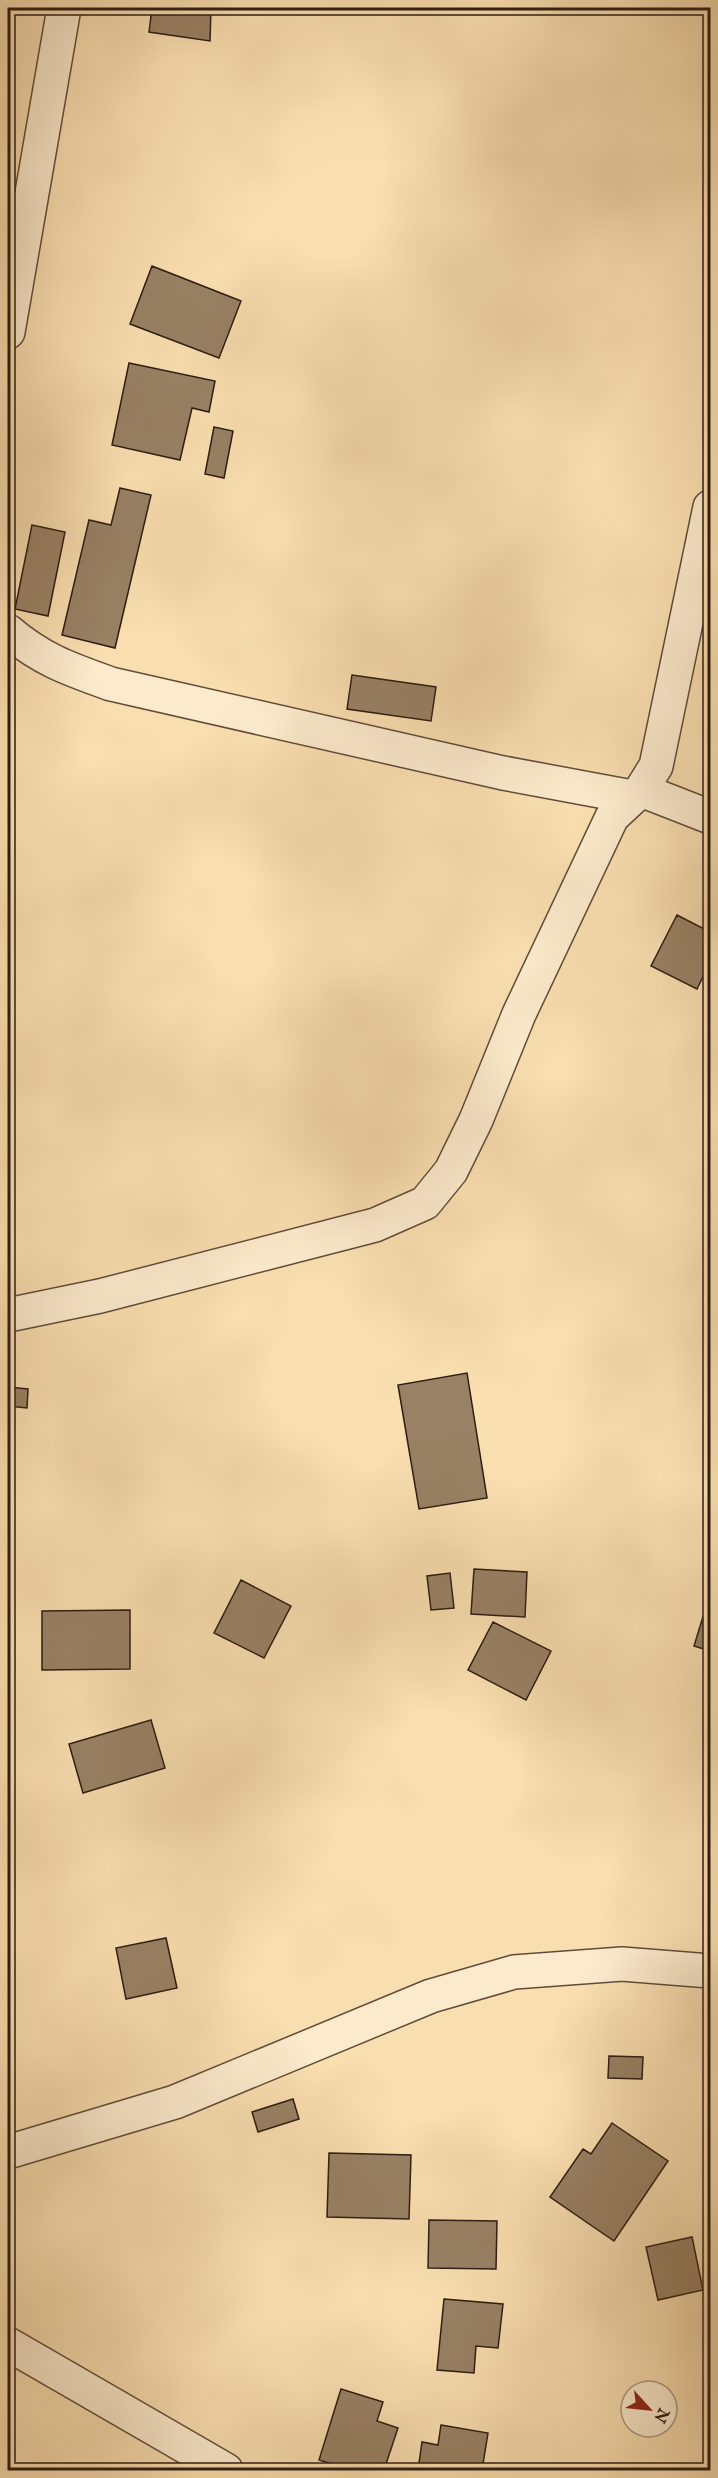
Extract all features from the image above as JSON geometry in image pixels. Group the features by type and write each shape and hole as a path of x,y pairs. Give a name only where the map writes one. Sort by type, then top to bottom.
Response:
{"street":[{"path":"8,332 64,8"},
{"path":"8,1315 100,1296 375,1225 425,1203 451,1171 476,1120 519,1014 612,817 637,794 656,766 711,507"},
{"path":"8,631 33,652 51,662 111,684 503,773 637,794 711,817"},
{"path":"8,2152 175,2102 431,1996 514,1972 622,1964 711,1971"},
{"path":"8,2344 226,2470"}],"building":[{"path":"152,8 211,8 210,41 149,32"},
{"path":"152,266 241,301 219,358 130,324"},
{"path":"129,363 215,381 209,412 192,408 180,460 112,445"},
{"path":"214,427 233,431 224,478 205,474"},
{"path":"120,488 151,495 115,648 62,635 89,520 111,525"},
{"path":"32,525 65,532 48,616 15,609"},
{"path":"352,675 436,687 431,721 347,709"},
{"path":"677,915 710,932 710,962 697,989 651,966"},
{"path":"467,1373 487,1498 419,1509 398,1385"},
{"path":"8,1387 28,1389 27,1408 8,1406"},
{"path":"474,1569 527,1572 525,1617 471,1614"},
{"path":"450,1573 454,1608 431,1610 427,1576"},
{"path":"241,1580 291,1606 264,1658 214,1633"},
{"path":"706,1607 710,1608 710,1651 694,1646"},
{"path":"130,1610 130,1669 42,1670 42,1611"},
{"path":"493,1622 551,1651 526,1700 468,1670"},
{"path":"151,1720 165,1768 83,1793 69,1744"},
{"path":"166,1938 177,1988 126,1999 116,1948"},
{"path":"609,2056 643,2057 642,2079 608,2078"},
{"path":"293,2099 299,2119 258,2132 252,2112"},
{"path":"612,2123 668,2161 614,2241 550,2197 583,2149 591,2154"},
{"path":"329,2153 411,2155 409,2219 327,2217"},
{"path":"429,2220 497,2221 496,2269 428,2268"},
{"path":"692,2237 703,2290 658,2300 646,2247"},
{"path":"444,2299 503,2304 498,2348 476,2346 474,2373 437,2370"},
{"path":"341,2389 383,2402 377,2421 398,2428 384,2470 353,2470 319,2460"},
{"path":"441,2425 488,2433 482,2470 418,2470 422,2442 438,2445"}]}
